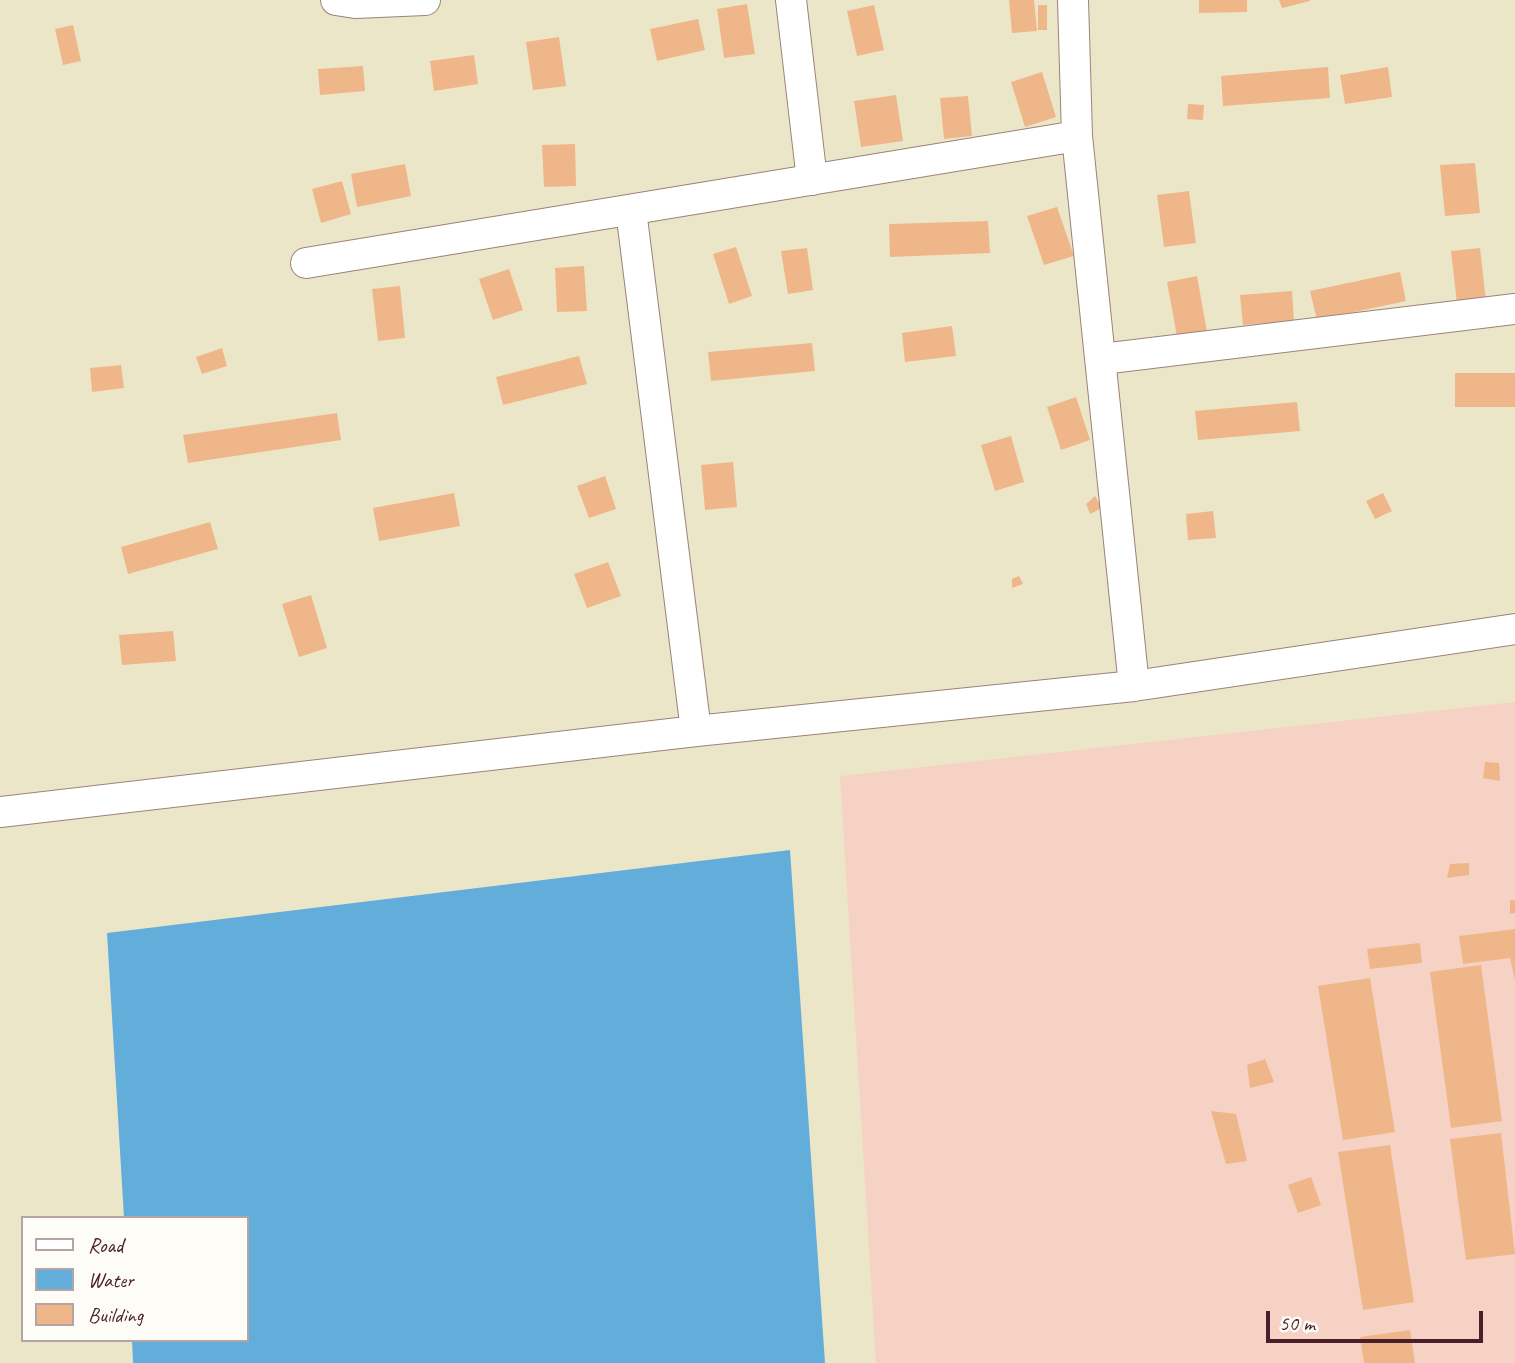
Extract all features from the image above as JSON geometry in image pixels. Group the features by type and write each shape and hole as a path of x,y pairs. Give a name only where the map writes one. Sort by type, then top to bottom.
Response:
{"street":[{"path":"336,0 355,3 425,0"},
{"path":"791,0 812,180"},
{"path":"1073,0 1077,136 1102,359 1133,686"},
{"path":"306,263 1077,136"},
{"path":"631,211 696,731"},
{"path":"1102,359 1515,309"},
{"path":"0,813 696,731 1133,686 1515,629"}],"shaded area":[{"path":"1515,702 1515,1363 876,1363 840,776"}],"water":[{"path":"790,850 825,1363 133,1363 132,1342 248,1342 248,1216 124,1216 107,933"}],"building":[{"path":"1009,0 1034,0 1037,31 1012,33"},
{"path":"1199,0 1247,0 1247,12 1199,13"},
{"path":"1279,0 1310,0 1310,1 1282,8"},
{"path":"747,4 755,54 724,58 717,9"},
{"path":"874,5 884,50 857,56 847,11"},
{"path":"1038,5 1047,5 1047,30 1038,30"},
{"path":"698,19 705,50 657,61 650,29"},
{"path":"73,25 81,61 63,65 55,29"},
{"path":"559,37 566,86 533,90 526,42"},
{"path":"474,55 478,84 434,91 430,61"},
{"path":"363,66 365,91 320,95 318,69"},
{"path":"1328,67 1330,98 1223,106 1221,76"},
{"path":"1388,67 1392,97 1345,104 1340,75"},
{"path":"1042,72 1056,117 1025,127 1011,82"},
{"path":"896,95 903,141 861,147 854,101"},
{"path":"968,96 972,136 944,139 940,98"},
{"path":"1188,104 1204,105 1203,120 1187,119"},
{"path":"575,144 576,186 544,187 542,145"},
{"path":"1475,163 1480,213 1445,216 1440,165"},
{"path":"405,164 411,196 357,207 351,174"},
{"path":"342,181 351,214 321,223 312,189"},
{"path":"1189,191 1196,243 1164,247 1157,195"},
{"path":"1057,207 1074,256 1044,265 1027,216"},
{"path":"988,221 990,253 890,257 889,224"},
{"path":"736,247 752,296 729,304 713,254"},
{"path":"807,248 813,290 788,294 781,251"},
{"path":"1480,248 1486,301 1457,304 1451,251"},
{"path":"584,266 587,311 557,312 555,268"},
{"path":"509,269 523,310 493,320 479,279"},
{"path":"1400,272 1406,301 1317,320 1310,291"},
{"path":"1197,276 1208,337 1178,342 1167,282"},
{"path":"400,286 405,338 378,341 372,289"},
{"path":"1292,291 1294,321 1243,325 1240,295"},
{"path":"952,326 956,356 905,362 902,333"},
{"path":"812,343 815,371 711,381 708,352"},
{"path":"222,348 227,366 202,374 196,357"},
{"path":"579,356 587,384 503,405 496,377"},
{"path":"121,365 124,388 92,392 90,368"},
{"path":"1455,373 1515,373 1515,407 1455,407"},
{"path":"1076,397 1090,440 1061,450 1047,407"},
{"path":"1297,402 1300,431 1198,440 1195,411"},
{"path":"337,413 341,440 188,463 183,435"},
{"path":"1011,436 1024,482 995,491 981,445"},
{"path":"733,462 737,507 705,510 701,465"},
{"path":"605,476 616,509 589,518 577,486"},
{"path":"454,493 460,526 379,541 373,508"},
{"path":"1383,493 1392,511 1375,519 1366,501"},
{"path":"1095,496 1102,508 1090,514 1086,504"},
{"path":"1213,511 1216,538 1188,540 1186,514"},
{"path":"210,522 218,549 128,574 121,547"},
{"path":"608,562 621,596 587,608 574,574"},
{"path":"1019,576 1023,584 1012,588 1012,579"},
{"path":"311,595 327,648 299,657 282,604"},
{"path":"173,631 176,661 122,665 119,635"},
{"path":"1485,762 1499,763 1500,781 1483,778"},
{"path":"1469,863 1469,875 1447,878 1450,864"},
{"path":"1510,900 1515,900 1515,913 1510,914"},
{"path":"1515,929 1515,980 1510,958 1463,964 1459,936"},
{"path":"1420,943 1422,963 1370,969 1367,949"},
{"path":"1481,965 1502,1121 1451,1128 1430,972"},
{"path":"1370,978 1395,1132 1343,1140 1318,986"},
{"path":"1265,1059 1274,1082 1250,1088 1247,1065"},
{"path":"1211,1111 1236,1114 1247,1161 1226,1164"},
{"path":"1501,1133 1515,1254 1466,1260 1450,1139"},
{"path":"1390,1145 1414,1302 1363,1310 1338,1152"},
{"path":"1311,1177 1321,1205 1298,1213 1288,1185"},
{"path":"1410,1330 1415,1363 1364,1363 1360,1337"}]}
